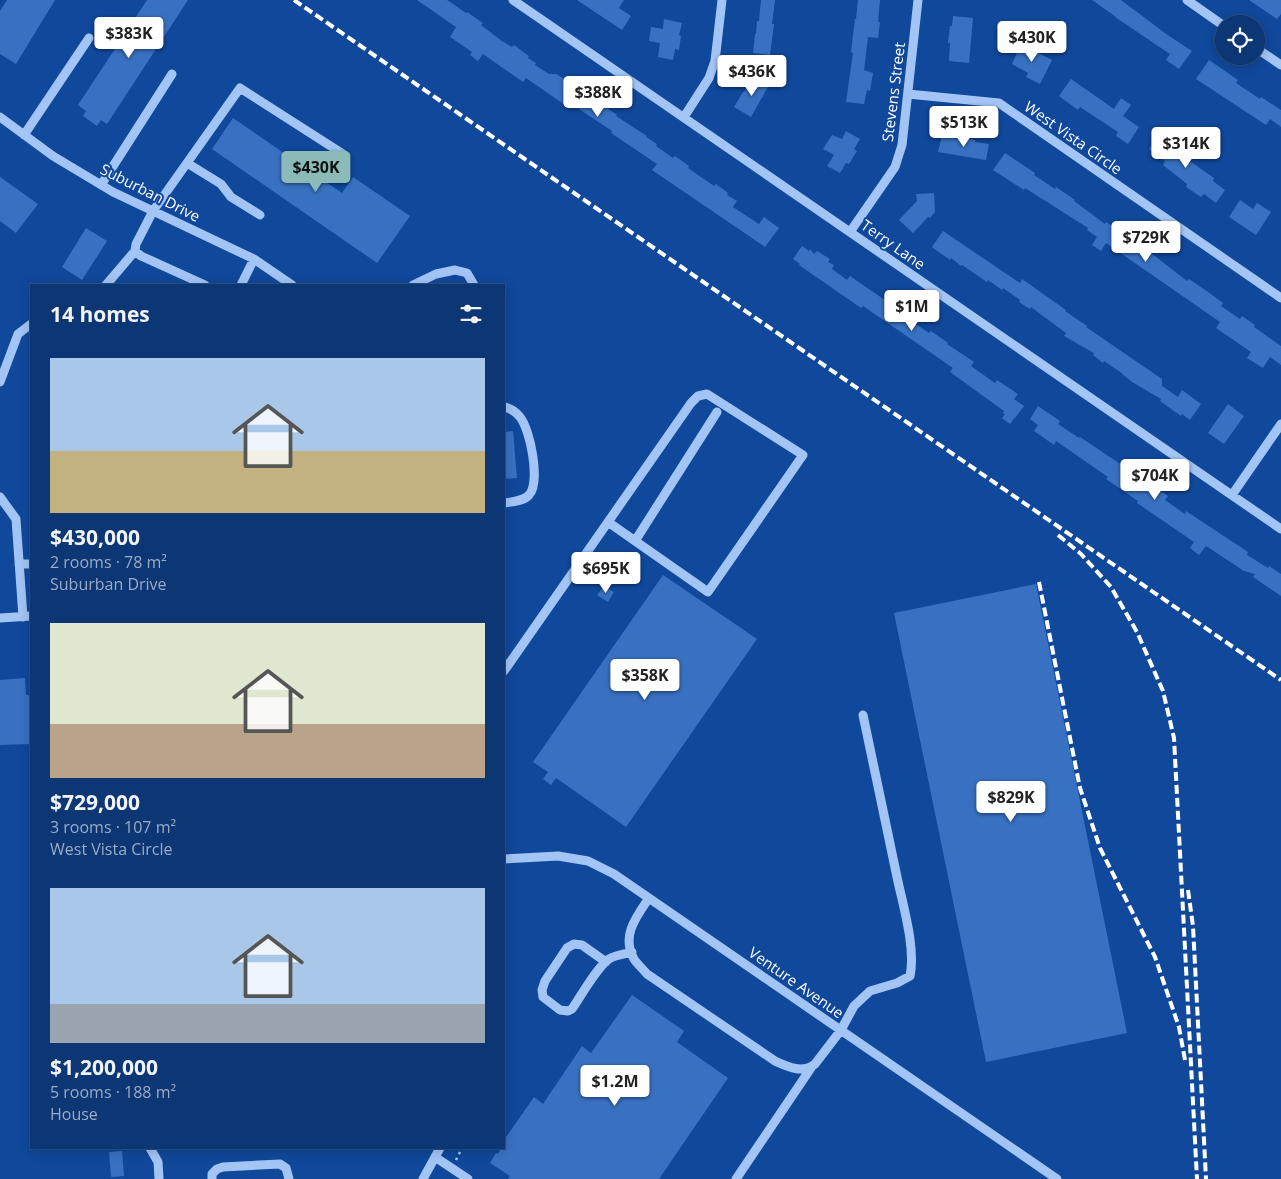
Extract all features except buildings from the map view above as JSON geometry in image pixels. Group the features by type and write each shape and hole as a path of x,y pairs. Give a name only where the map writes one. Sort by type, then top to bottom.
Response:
{"street":[{"name":"Terry Lane","path":"513,0 1281,529"},
{"path":"684,118 709,78 715,61 722,0"},
{"name":"Stevens Street","path":"850,232 895,167 902,145 918,0"},
{"path":"1187,0 1215,20"},
{"path":"24,135 89,38"},
{"path":"1265,54 1281,65"},
{"path":"101,185 172,74"},
{"path":"107,284 135,251 136,244 153,211 240,88 343,154"},
{"name":"West Vista Circle","path":"908,94 999,103 1281,298"},
{"name":"Suburban Drive","path":"0,117 53,156 113,192 254,259 291,284"},
{"path":"187,163 221,184 231,196 260,215"},
{"path":"135,251 141,256 203,284"},
{"path":"242,284 254,259"},
{"path":"415,284 436,274 455,270 467,273 473,284"},
{"path":"0,382 18,334 30,325"},
{"path":"505,670 690,403 698,396 707,394 803,455 708,592 608,522"},
{"path":"505,407 510,408 520,417 530,439 534,464 533,489 529,496 517,501 505,503"},
{"path":"635,541 717,412"},
{"path":"1232,495 1281,424"},
{"path":"0,497 16,518 19,564 27,617 0,618"},
{"path":"19,564 30,564"},
{"path":"736,1179 811,1068 841,1030 854,1006 870,991 897,983 910,976 912,952 863,715"},
{"name":"Venture Avenue","path":"505,859 558,856 588,861 614,874 1056,1179"},
{"path":"649,898 634,920 629,933 630,947 634,959 647,974 775,1061 790,1068 811,1068"},
{"path":"606,962 582,945 574,944 567,948 546,981 542,990 544,997 560,1010 568,1011 572,1009 598,970 606,962 610,958 632,952"},
{"path":"151,1149 158,1162 158,1179"},
{"path":"423,1179 440,1149"},
{"path":"435,1158 468,1179"},
{"path":"212,1179 212,1174 217,1169 280,1164 286,1168 289,1179"}],"railway":[{"path":"294,0 1281,680"},
{"path":"1058,535 1081,554 1111,587 1137,632 1163,691 1174,738 1197,1179"},
{"path":"1039,582 1080,788 1100,848 1155,957 1179,1027 1185,1060"},
{"path":"1188,890 1193,926 1206,1179"}]}
